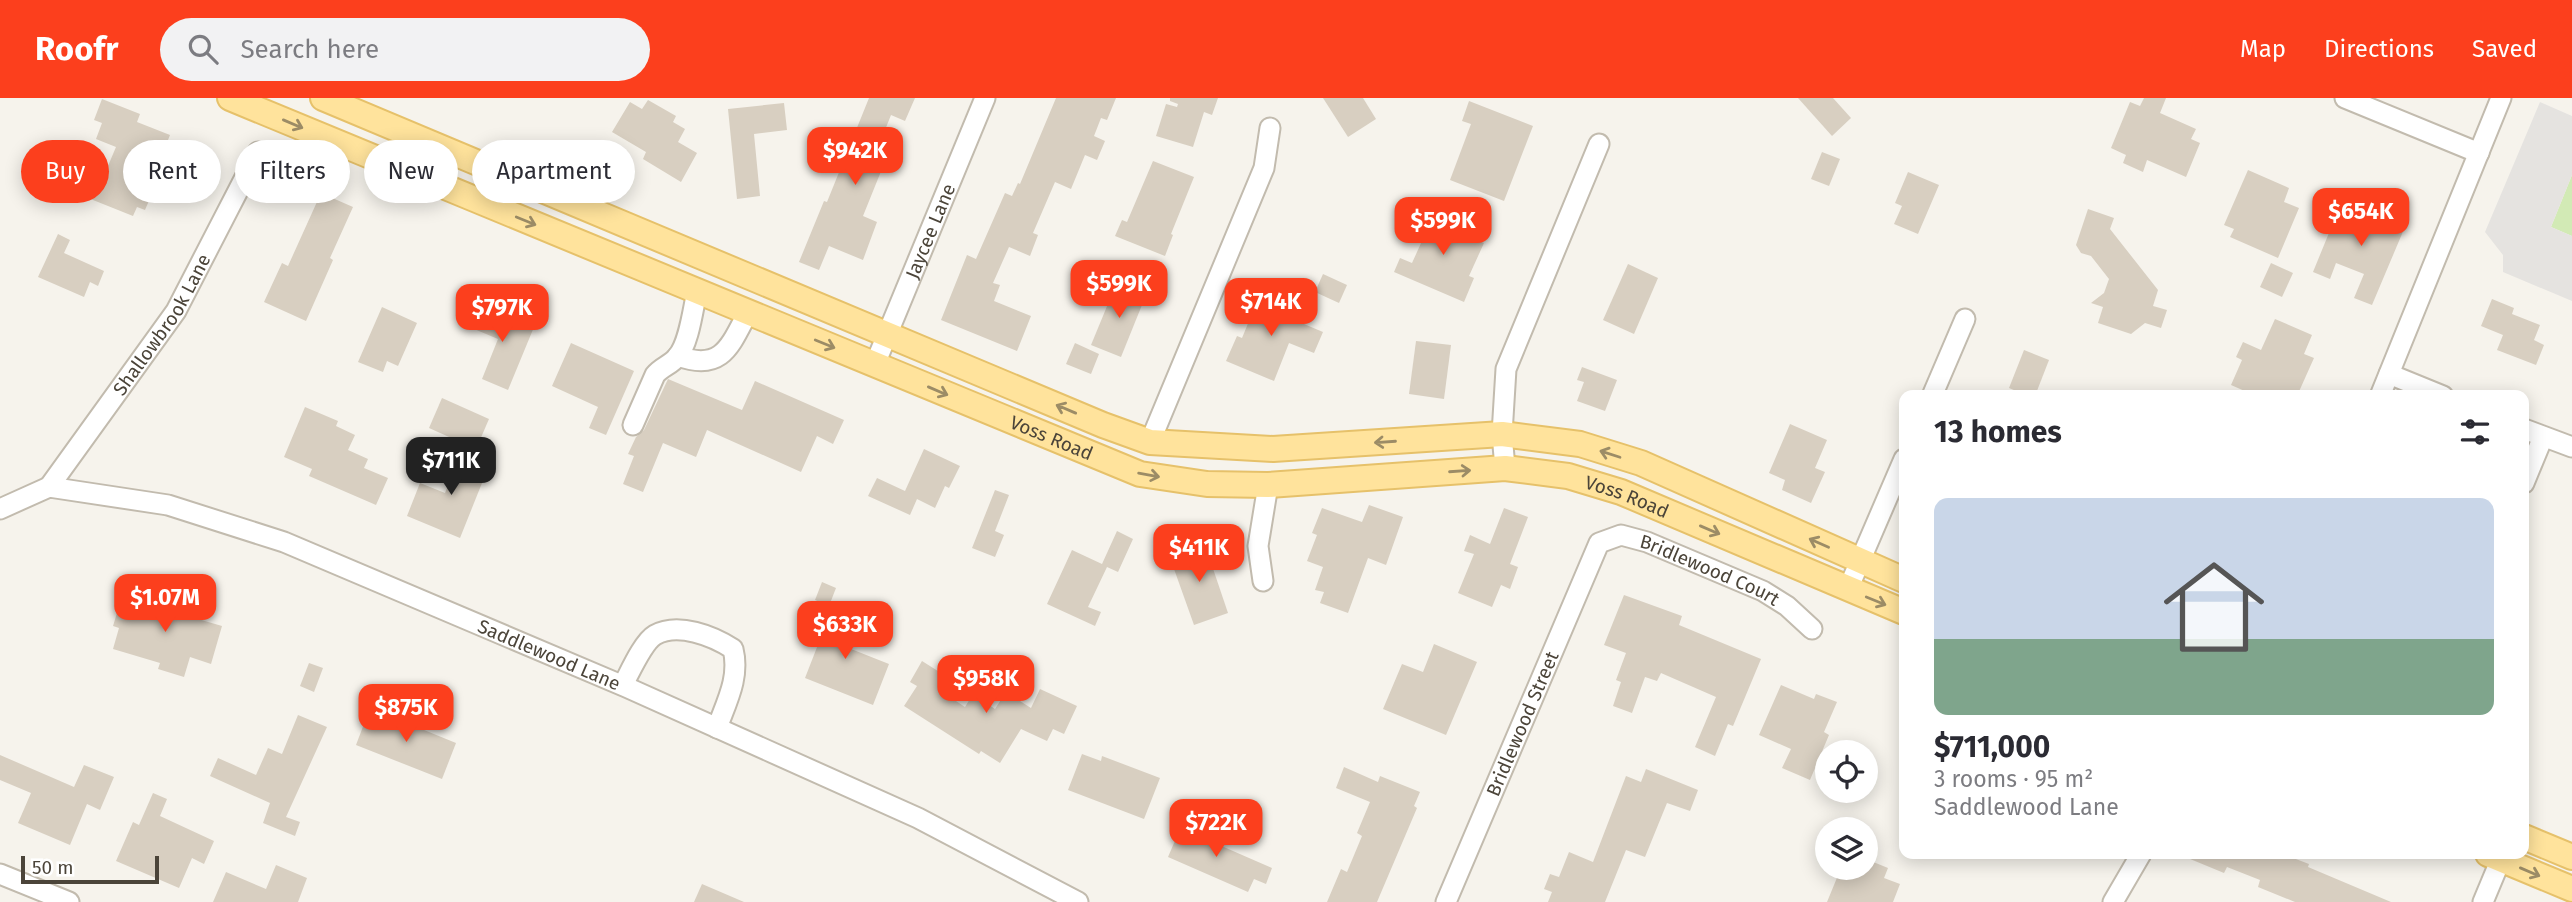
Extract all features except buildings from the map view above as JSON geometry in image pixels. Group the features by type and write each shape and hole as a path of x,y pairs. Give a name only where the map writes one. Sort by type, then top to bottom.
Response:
{"main road":[{"name":"Voss Road","path":"230,98 875,364 1090,456 1140,474 1207,484 1268,485 1505,468 1568,476 1621,492 1899,610"},
{"name":"Voss Road","path":"323,98 472,161"},
{"path":"466,196 472,181"},
{"name":"Voss Road","path":"573,203 1103,425 1150,442 1273,449 1502,435 1580,444 1641,463 1899,578"},
{"path":"691,289 699,255"},
{"path":"1090,456 1103,425"},
{"path":"2529,839 2572,857"},
{"path":"2504,859 2572,889"}],"street":[{"name":"Jaycee Lane","path":"875,364 985,98"},
{"path":"2345,98 2479,153"},
{"path":"2382,390 2501,98"},
{"path":"1150,442 1264,169 1270,128"},
{"path":"1505,468 1502,435 1506,369 1599,144"},
{"name":"Shallowbrook Lane","path":"49,487 176,311 235,197"},
{"path":"634,425 655,375 678,356 684,347 691,289"},
{"path":"678,356 696,363 709,362 732,343 748,312"},
{"path":"1935,390 1965,319"},
{"path":"2389,373 2429,390"},
{"path":"2529,431 2572,447"},
{"path":"2529,472 2543,437"},
{"path":"1848,589 1899,472"},
{"path":"1263,581 1258,546 1268,485"},
{"path":"0,509 49,487"},
{"name":"Saddlewood Lane","path":"49,487 168,505 284,542 623,685 918,818 1078,902"},
{"name":"Bridlewood Court","path":"1599,543 1621,535 1647,542 1763,591 1787,606 1812,629"},
{"name":"Bridlewood Street","path":"1446,902 1599,543"},
{"path":"623,685 640,653 654,635 675,630 699,633 720,640 733,649 737,664 734,685 717,728"},
{"path":"2113,902 2138,859"},
{"path":"2483,902 2496,859"},
{"path":"0,874 69,902"}],"green space":[{"path":"2572,175 2572,236 2551,227"}],"shaded area":[{"path":"2540,102 2572,116 2572,175 2551,227 2572,236 2572,301 2503,272 2503,255 2485,232"}]}
